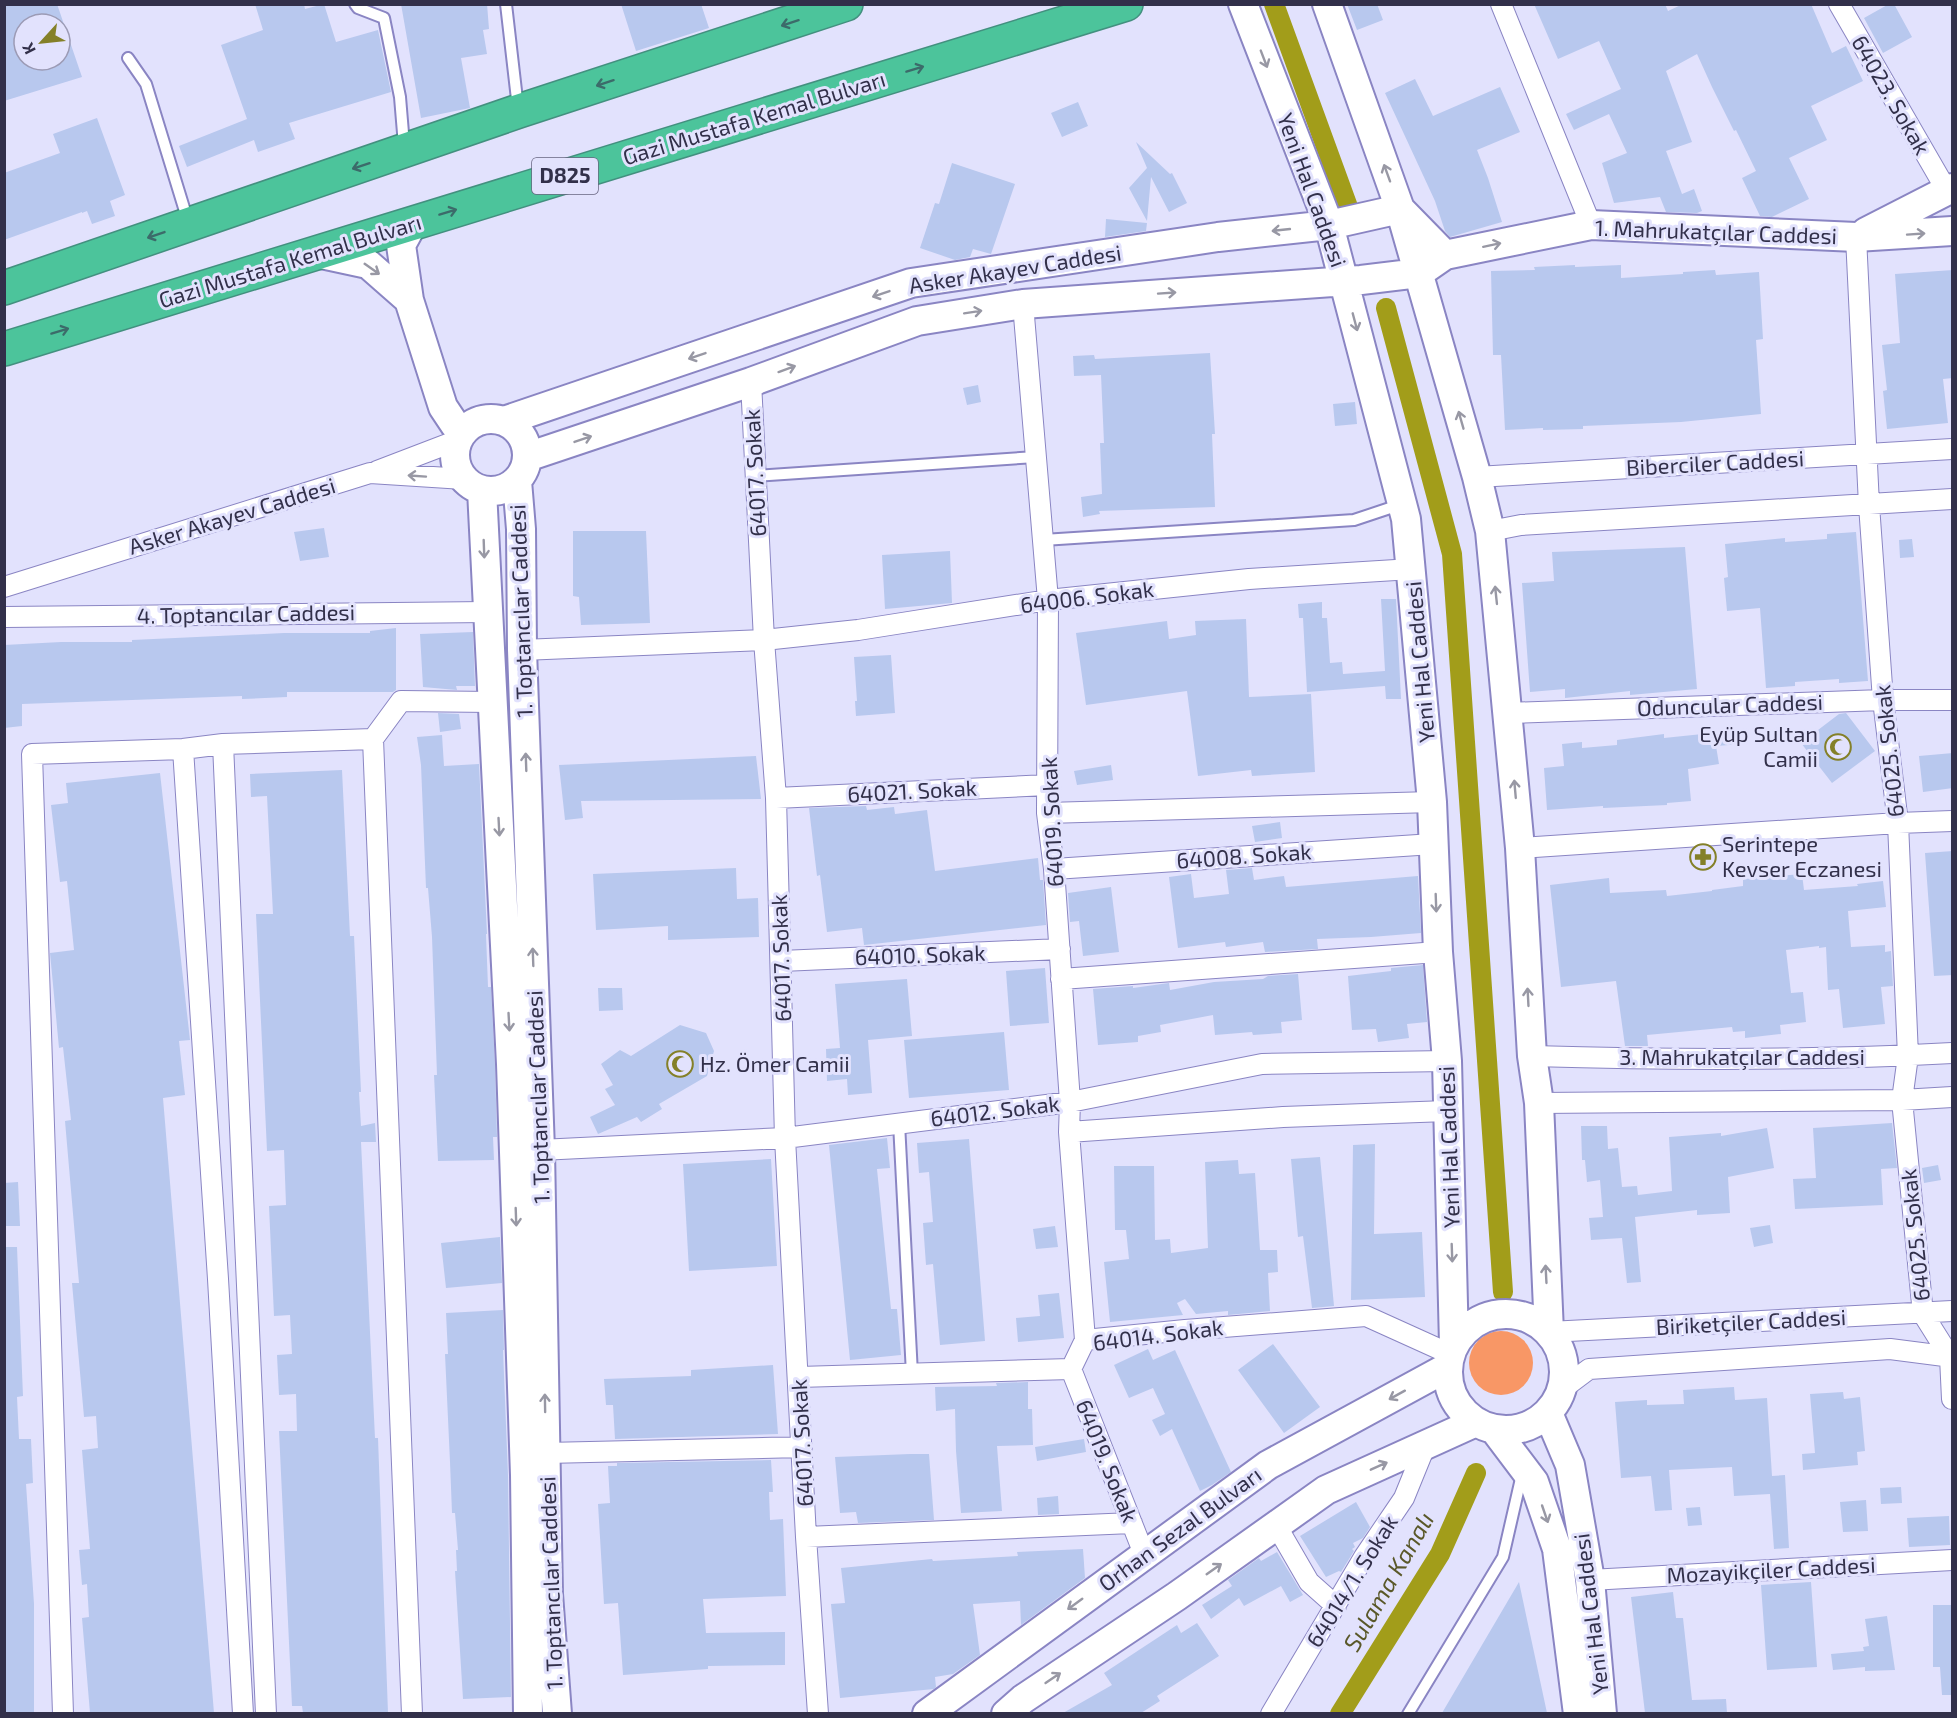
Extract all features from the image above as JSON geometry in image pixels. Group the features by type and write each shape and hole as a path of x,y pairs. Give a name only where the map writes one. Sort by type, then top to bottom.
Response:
{"highway":[{"path":"4,288 519,111 846,4"},
{"name":"Gazi Mustafa Kemal Bulvarı","path":"4,349 1126,4"}],"street":[{"name":"Yeni Hal Caddesi","path":"1243,4 1329,225 1406,519 1432,802 1438,951 1447,1061 1451,1355"},
{"path":"1327,4 1400,209 1477,477 1490,531 1508,713 1520,848 1532,1056 1539,1103 1549,1332 1558,1345 1563,1360 1564,1375 1554,1401 1532,1424 1514,1430 1485,1425 1460,1408 1453,1395 1449,1381 1451,1355"},
{"path":"1501,4 1592,225"},
{"name":"64023. Sokak","path":"1839,4 1950,190 1856,237"},
{"path":"1400,209 1445,255"},
{"name":"Asker Akayev Caddesi","path":"461,436 472,424 482,420 504,421 911,283 1206,239 1329,225 1400,209"},
{"path":"412,223 401,245 410,300 443,407 461,436"},
{"name":"1. Mahrukatçılar Caddesi","path":"1419,273 1445,255 1592,225 1856,237 1953,231"},
{"name":"64025. Sokak","path":"1856,237 1869,505 1883,700 1898,823 1908,1056 1902,1100 1923,1314 1951,1357 1953,1399"},
{"path":"317,253 368,264 410,300"},
{"name":"Asker Akayev Caddesi","path":"4,587 370,473 501,490 522,469 917,321 1023,304 1362,280 1419,273"},
{"name":"64019. Sokak","path":"1023,304 1048,600 1047,813 1060,949 1070,1102 1069,1132 1085,1340"},
{"name":"64017. Sokak","path":"751,382 764,640 776,798 785,1138 818,1713"},
{"path":"504,421 518,431 524,439 522,469"},
{"path":"370,473 461,436"},
{"path":"461,436 455,450 458,471 473,485"},
{"name":"Biberciler Caddesi","path":"1477,477 1953,449"},
{"name":"1. Toptancılar Caddesi","path":"522,469 522,650 540,1150 548,1594 557,1713"},
{"name":"1. Toptancılar Caddesi","path":"473,485 487,612 511,1064 525,1475 528,1713"},
{"path":"1490,531 1521,525 1953,499"},
{"name":"64006. Sokak","path":"522,650 764,640 858,630 1048,600 1249,579 1412,569"},
{"name":"4. Toptancılar Caddesi","path":"4,617 487,612"},
{"name":"Oduncular Caddesi","path":"1508,713 1883,700 1953,700"},
{"path":"412,1713 373,739 401,701 492,702"},
{"path":"63,1713 32,754 373,739"},
{"path":"223,744 266,1713"},
{"path":"183,749 219,1291 243,1713"},
{"name":"64021. Sokak","path":"776,798 1047,785"},
{"path":"1047,813 1432,802"},
{"path":"1520,848 1898,823 1953,822"},
{"name":"64008. Sokak","path":"1054,869 1433,844"},
{"name":"64010. Sokak","path":"781,961 1060,949"},
{"path":"1061,979 1438,951"},
{"name":"3. Mahrukatçılar Caddesi","path":"1532,1056 1656,1060 1908,1056 1953,1053"},
{"name":"64012. Sokak","path":"540,1150 785,1138 1070,1102 1262,1064 1447,1061"},
{"name":"3. Mahrukatçılar Caddesi","path":"1539,1103 1902,1100 1953,1097"},
{"path":"1069,1132 1283,1117 1448,1111"},
{"name":"Biriketçiler Caddesi","path":"1549,1332 1953,1311"},
{"name":"Orhan Sezal Bulvarı","path":"927,1713 1268,1465 1451,1355 1465,1330 1480,1319 1498,1314 1517,1314 1534,1321 1549,1332"},
{"name":"64014. Sokak","path":"799,1377 1071,1368 1085,1340 1366,1316 1451,1355"},
{"name":"Biriketçiler Caddesi","path":"1554,1401 1589,1370 1890,1349 1951,1357"},
{"name":"64019. Sokak","path":"1071,1368 1144,1554"},
{"name":"Yeni Hal Caddesi","path":"1554,1401 1570,1465 1590,1580 1602,1713"},
{"path":"1019,1706 1326,1490 1426,1444 1485,1425"},
{"name":"Yeni Hal Caddesi","path":"1485,1425 1534,1482 1557,1549 1578,1713"},
{"name":"64014/1. Sokak","path":"1271,1713 1364,1557 1404,1498 1426,1444"},
{"path":"546,1453 802,1447"},
{"path":"807,1537 1132,1524"},
{"path":"1276,1525 1309,1582 1336,1606"},
{"name":"Mozayikçiler Caddesi","path":"1590,1580 1953,1560"}],"lane":[{"path":"355,4 358,8 384,18 400,97 404,152"},
{"path":"506,4 519,111"},
{"path":"128,58 146,84 188,224"},
{"path":"755,476 1036,457"},
{"path":"1043,540 1354,520 1402,503"},
{"path":"899,1123 912,1374"},
{"path":"1408,1713 1503,1557 1523,1468"}],"shaded area":[{"path":"1501,1331 1513,1333 1524,1340 1531,1351 1533,1363 1531,1375 1524,1386 1513,1393 1501,1395 1489,1393 1478,1386 1471,1375 1469,1363 1471,1351 1478,1340 1489,1333"}],"building":[{"path":"4,4 57,4 60,12 12,12 12,72 72,72 72,48 82,77 4,101"},
{"path":"255,4 304,4 305,9 324,4 336,42 378,30 391,92 289,123 295,139 258,152 254,140 187,167 179,146 247,119 221,45 263,30"},
{"path":"401,4 487,4 489,29 483,30 487,54 461,58 470,108 421,118"},
{"path":"621,4 701,4 709,28 636,51"},
{"path":"1347,4 1377,4 1383,20 1357,30"},
{"path":"1534,4 1665,4 1668,11 1683,4 1811,4 1832,53 1846,46 1863,81 1811,106 1827,140 1789,158 1809,199 1772,217 1760,216 1742,178 1756,171 1697,54 1666,71 1692,142 1666,151 1682,194 1694,189 1702,211 1697,213 1666,212 1660,197 1614,203 1602,163 1627,153 1609,114 1574,130 1566,114 1621,89 1599,41 1558,59"},
{"path":"1889,4 1894,4 1912,37 1883,53 1864,18"},
{"path":"1415,79 1433,116 1500,87 1520,132 1477,150 1502,222 1450,237 1445,231 1435,201 1385,93"},
{"path":"1078,102 1088,126 1062,137 1051,113"},
{"path":"97,118 125,195 110,201 115,216 92,224 87,211 82,212 4,240 4,173 60,153 53,134"},
{"path":"1136,142 1170,174 1172,173 1187,203 1169,212 1151,177 1147,221 1129,188 1147,168"},
{"path":"952,163 1015,184 991,254 973,249 970,257 955,260 920,248 935,203 939,204"},
{"path":"1106,219 1147,223 1146,231 1105,237"},
{"path":"1575,265 1575,267 1621,265 1621,278 1715,270 1716,275 1759,272 1763,339 1756,340 1761,414 1681,422 1583,426 1583,429 1505,430 1501,355 1493,355 1491,271 1535,270 1534,267"},
{"path":"1953,270 1953,378 1943,379 1948,423 1887,429 1883,391 1887,390 1882,345 1900,343 1895,274"},
{"path":"1210,353 1215,434 1212,434 1215,507 1099,511 1100,514 1083,517 1081,497 1102,494 1100,443 1104,443 1101,375 1074,376 1073,356 1094,355 1095,359"},
{"path":"978,385 981,402 967,405 963,388"},
{"path":"1355,402 1357,424 1335,426 1333,404"},
{"path":"324,528 329,557 300,561 294,532"},
{"path":"573,531 646,531 650,623 581,625 579,597 573,596"},
{"path":"1856,532 1868,681 1839,683 1839,679 1795,682 1795,686 1766,688 1760,608 1727,611 1724,578 1728,577 1725,544 1785,538 1785,542 1827,539 1827,534"},
{"path":"1912,539 1914,557 1900,558 1899,540"},
{"path":"1685,547 1697,689 1630,695 1630,691 1565,698 1565,689 1530,692 1522,583 1554,581 1552,552"},
{"path":"950,551 952,603 885,609 882,555"},
{"path":"1381,599 1396,599 1401,699 1386,699 1385,686 1307,692 1303,618 1299,618 1298,604 1322,602 1322,618 1327,618 1330,663 1342,662 1343,674 1385,671"},
{"path":"1246,619 1249,697 1311,694 1315,772 1252,776 1251,770 1198,776 1187,691 1086,705 1076,633 1167,621 1169,639 1196,635 1195,621"},
{"path":"396,628 396,690 393,692 287,692 287,697 242,699 242,696 22,704 22,726 4,728 4,645 132,642 132,640 284,633 370,633 370,631"},
{"path":"473,632 475,686 456,686 457,690 423,687 420,634"},
{"path":"891,655 895,713 856,716 854,657"},
{"path":"438,713 459,714 461,729 440,732"},
{"name":"Eyüp Sultan Camii","path":"1846,713 1875,751 1832,783 1801,743 1839,714"},
{"path":"1741,730 1742,744 1716,746 1719,764 1688,769 1691,801 1667,803 1667,805 1547,810 1544,768 1564,766 1562,744 1582,742 1582,748 1617,745 1617,740 1664,734 1664,738"},
{"path":"442,735 444,766 479,764 488,987 491,987 495,1065 497,1137 493,1137 494,1160 438,1161 432,937 428,888 426,888 421,765 417,737"},
{"path":"1953,753 1953,788 1923,792 1919,756"},
{"path":"756,756 761,799 581,801 583,818 565,820 559,765"},
{"path":"1111,765 1113,780 1077,785 1074,771"},
{"path":"342,770 350,936 354,936 361,1126 375,1123 376,1142 361,1142 375,1438 378,1438 388,1713 303,1713 302,1706 292,1706 279,1431 297,1431 296,1394 279,1395 277,1355 292,1354 290,1315 274,1316 269,1206 286,1205 284,1150 267,1151 256,914 273,914 267,796 251,797 250,774"},
{"path":"160,773 190,1040 179,1041 185,1095 163,1098 214,1713 90,1713 82,1618 89,1617 87,1584 82,1585 79,1550 90,1549 82,1450 98,1448 96,1416 84,1417 72,1283 79,1283 65,1121 71,1120 63,1047 59,1048 50,953 74,950 67,881 60,882 51,805 68,803 66,783"},
{"path":"866,806 867,810 894,807 895,814 927,810 935,871 1038,858 1040,880 1043,880 1046,925 864,945 862,928 827,932 820,875 817,876 809,808"},
{"path":"1280,822 1282,838 1255,842 1252,826"},
{"path":"1953,851 1953,975 1934,976 1925,853"},
{"path":"736,868 737,899 758,898 759,937 668,940 668,926 596,930 593,874"},
{"path":"1252,868 1254,880 1284,876 1286,887 1418,876 1421,933 1317,939 1318,949 1265,952 1263,942 1226,947 1225,942 1178,948 1169,877 1191,874 1194,898 1229,894 1226,870"},
{"path":"1802,874 1804,890 1858,886 1857,884 1883,881 1886,907 1848,911 1851,947 1885,945 1885,952 1891,951 1893,986 1881,987 1885,1024 1843,1028 1839,989 1828,990 1826,947 1819,948 1819,946 1786,950 1791,993 1803,992 1806,1022 1780,1025 1781,1034 1745,1038 1745,1031 1733,1032 1732,1027 1647,1035 1648,1046 1625,1046 1616,981 1561,987 1550,885 1609,878 1610,893 1666,890 1667,896 1743,886 1743,879"},
{"path":"1111,887 1119,952 1083,956 1079,921 1070,922 1068,893"},
{"path":"1423,965 1427,1022 1407,1024 1409,1038 1378,1042 1376,1029 1352,1030 1348,976"},
{"path":"1045,968 1049,1023 1010,1026 1006,971"},
{"path":"1298,974 1302,1020 1281,1022 1282,1033 1253,1035 1252,1032 1215,1035 1213,1015 1160,1025 1161,1032 1138,1036 1138,1042 1098,1045 1093,989 1133,986 1133,988 1169,983 1170,990 1214,982"},
{"path":"907,979 912,1036 868,1040 872,1093 848,1095 847,1079 827,1081 826,1049 840,1048 835,984"},
{"path":"598,988 622,988 623,1010 599,1011"},
{"path":"680,1025 706,1033 714,1051 707,1076 659,1104 662,1109 641,1122 637,1117 598,1134 590,1117 615,1105 605,1089 613,1085 601,1064 620,1050 631,1056"},
{"path":"1004,1032 1009,1090 909,1098 904,1040"},
{"path":"1892,1123 1897,1168 1881,1169 1883,1205 1795,1209 1793,1179 1816,1178 1813,1128"},
{"path":"1581,1126 1607,1126 1608,1149 1618,1148 1622,1187 1637,1186 1638,1195 1672,1191 1669,1137 1721,1133 1721,1136 1767,1128 1774,1168 1728,1177 1730,1213 1697,1215 1697,1210 1635,1217 1641,1282 1627,1283 1622,1238 1591,1240 1589,1218 1603,1217 1600,1180 1587,1182 1585,1160 1582,1160"},
{"path":"887,1138 890,1168 877,1169 891,1309 897,1309 901,1355 850,1360 829,1145"},
{"path":"969,1139 985,1341 940,1345 933,1264 926,1265 923,1223 933,1222 929,1172 919,1173 917,1143"},
{"path":"1375,1144 1374,1234 1422,1232 1425,1297 1351,1300 1353,1145"},
{"path":"1320,1157 1334,1306 1312,1308 1303,1236 1298,1237 1291,1159"},
{"path":"771,1159 777,1266 689,1271 683,1164"},
{"path":"1238,1160 1239,1174 1255,1173 1260,1250 1277,1250 1278,1272 1268,1273 1270,1311 1228,1315 1228,1311 1196,1314 1185,1299 1177,1303 1183,1315 1110,1322 1104,1262 1129,1259 1126,1230 1115,1230 1114,1166 1154,1166 1155,1240 1170,1239 1171,1253 1208,1248 1205,1162"},
{"path":"1938,1165 1941,1180 1924,1183 1922,1168"},
{"path":"18,1182 20,1226 4,1226 4,1183"},
{"path":"1770,1225 1773,1243 1754,1247 1750,1228"},
{"path":"1055,1226 1058,1247 1036,1249 1033,1229"},
{"path":"500,1237 502,1283 446,1288 441,1243"},
{"path":"4,1247 17,1247 23,1396 17,1397 19,1439 31,1439 33,1483 26,1484 34,1604 34,1713 4,1713"},
{"path":"1059,1293 1064,1338 1018,1342 1016,1318 1040,1316 1038,1295"},
{"path":"503,1310 511,1697 463,1699 455,1571 457,1571 456,1550 458,1550 455,1513 452,1513 445,1354 448,1354 446,1313"},
{"path":"1273,1344 1320,1407 1284,1433 1238,1370"},
{"path":"1148,1349 1153,1360 1175,1350 1231,1472 1200,1491 1172,1429 1160,1436 1152,1420 1165,1414 1153,1388 1129,1398 1114,1365"},
{"path":"773,1365 778,1434 615,1439 613,1405 606,1405 604,1379 691,1376 691,1370"},
{"path":"1028,1382 1028,1409 1032,1409 1033,1445 997,1446 1002,1511 961,1513 955,1409 936,1411 935,1387 997,1386 996,1383"},
{"path":"1734,1387 1735,1400 1767,1398 1772,1476 1785,1475 1789,1548 1774,1549 1770,1494 1734,1496 1732,1467 1669,1470 1672,1510 1655,1511 1651,1476 1621,1478 1615,1402 1647,1400 1647,1405 1684,1404 1683,1390"},
{"path":"1843,1392 1844,1399 1860,1397 1865,1451 1857,1452 1858,1465 1803,1470 1802,1454 1815,1453 1810,1394"},
{"path":"1084,1439 1086,1452 1037,1461 1035,1447"},
{"path":"929,1454 934,1520 858,1523 856,1512 840,1513 835,1457"},
{"path":"771,1460 773,1492 769,1492 770,1520 783,1519 786,1596 703,1599 706,1633 785,1632 785,1665 708,1666 708,1669 623,1675 618,1603 604,1604 598,1504 610,1503 608,1466 617,1466 617,1463"},
{"path":"1901,1487 1902,1503 1881,1504 1880,1488"},
{"path":"1058,1496 1059,1514 1038,1515 1037,1498"},
{"path":"1866,1500 1868,1531 1843,1532 1840,1502"},
{"path":"1356,1502 1370,1527 1363,1538 1353,1543 1354,1551 1341,1572 1326,1577 1300,1536"},
{"path":"1700,1507 1702,1525 1688,1526 1686,1508"},
{"path":"1949,1516 1950,1545 1909,1547 1907,1518"},
{"path":"1083,1549 1085,1578 1021,1625 1020,1601 973,1604 980,1655 953,1674 935,1677 936,1687 934,1689 840,1698 831,1604 845,1603 841,1568 932,1559 933,1561 1018,1556 1017,1552"},
{"path":"1277,1552 1303,1595 1290,1602 1281,1586 1244,1606 1239,1598 1211,1619 1202,1605 1232,1586 1228,1580 1259,1558 1261,1561"},
{"path":"1519,1582 1547,1713 1442,1713"},
{"path":"1811,1582 1817,1667 1767,1670 1761,1585"},
{"path":"1673,1592 1676,1618 1683,1618 1692,1700 1726,1699 1727,1713 1645,1713 1631,1597"},
{"path":"1933,1605 1953,1605 1953,1695 1942,1695 1940,1667 1933,1667"},
{"path":"1887,1616 1895,1670 1865,1671 1865,1667 1833,1670 1831,1654 1864,1651 1863,1647 1869,1646 1865,1619"},
{"path":"1197,1623 1219,1656 1157,1696 1160,1701 1141,1713 1063,1713 1112,1685 1104,1673 1177,1625 1181,1633"}],"waterway":[{"path":"1274,4 1348,207"},
{"path":"1386,308 1452,554 1503,1292"},
{"name":"Sulama Kanalı","path":"1340,1714 1440,1554 1476,1473"}],"place":[{"name":"Eyüp Sultan Camii","path":"1838,747"},
{"name":"Serintepe Kevser Eczanesi","path":"1703,857"},
{"name":"Hz. Ömer Camii","path":"680,1064"}]}
